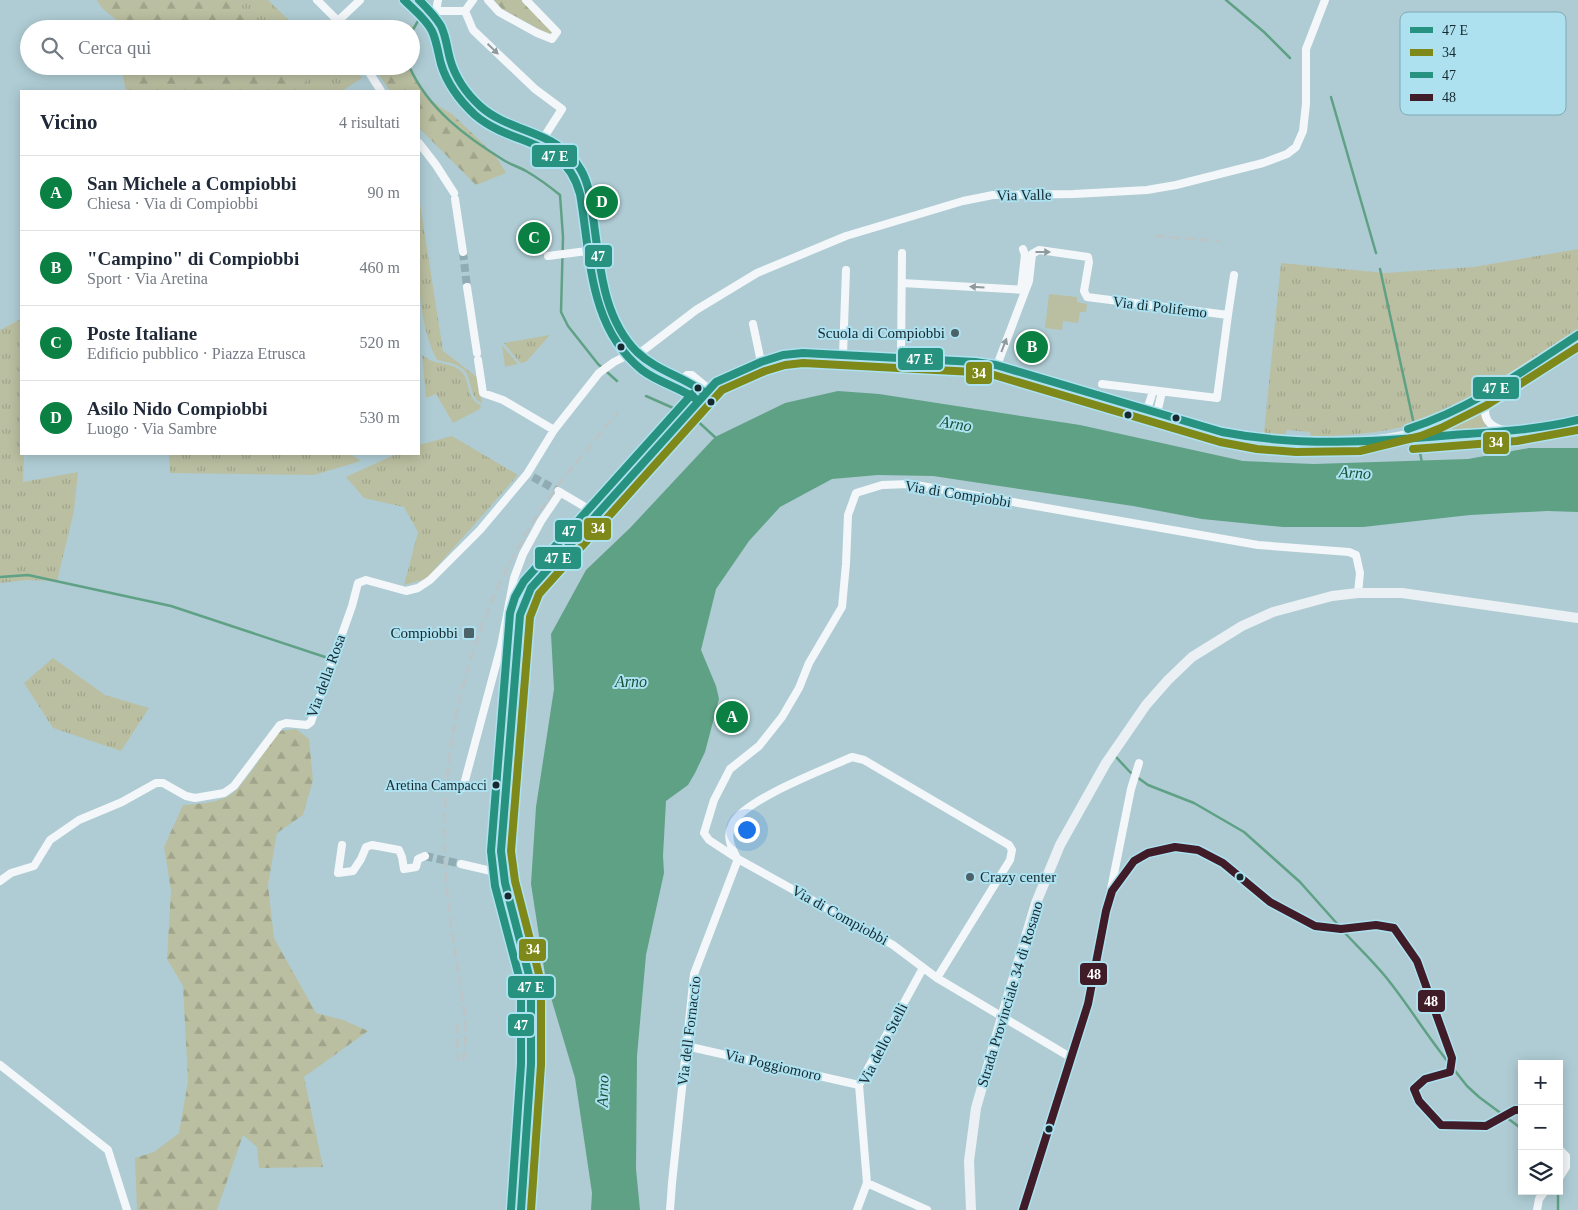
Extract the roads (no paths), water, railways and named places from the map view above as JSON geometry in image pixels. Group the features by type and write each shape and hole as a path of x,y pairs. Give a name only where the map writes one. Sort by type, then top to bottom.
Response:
{"main road":[{"path":"1360,441 1419,426 1437,419 1483,396 1578,335"},
{"path":"521,1210 531,1064 531,983 504,874 501,851 520,611 524,599 531,588 716,382 760,362 783,355 803,353 901,357 996,365 1222,432 1258,439 1297,442 1386,440 1435,428 1486,405 1578,345"},
{"name":"Strada Provinciale 34 di Rosano","path":"971,1210 969,1161 976,1108 1036,903 1060,844 1106,763 1146,705 1168,680 1192,657 1242,626 1273,612 1332,596 1358,593 1402,593 1578,618"}],"street":[{"path":"317,0 335,20"},
{"path":"343,20 360,0"},
{"path":"436,11 438,0"},
{"path":"464,11 473,0"},
{"path":"488,0 499,12 552,39 557,32 526,0"},
{"name":"Via Valle","path":"599,373 610,365 630,357 696,310 757,273 846,236 963,201 993,195 1074,194 1147,190 1176,185 1263,163 1287,154 1296,147 1303,131 1306,104 1306,49 1324,0"},
{"path":"406,2 431,29 441,65 448,80 465,104 480,119 539,145 557,156 569,169 578,187 583,252 602,317 614,339 639,367"},
{"path":"422,19 436,11 464,11"},
{"path":"464,11 473,30 538,91 562,109 539,145"},
{"path":"370,75 380,90"},
{"path":"420,144 436,165 454,196 463,252"},
{"path":"1023,249 1023,290 996,368 999,371 1098,403"},
{"name":"Via di Polifemo","path":"1023,290 1028,282 1032,254 1039,250 1088,257 1090,262 1084,290 1089,290 1092,298 1228,315"},
{"path":"550,256 583,252"},
{"path":"901,357 902,253"},
{"path":"843,354 846,270"},
{"name":"Via di Polifemo","path":"1102,384 1218,398 1234,275"},
{"path":"902,283 1023,290"},
{"path":"467,287 483,393 503,400 554,430"},
{"path":"753,324 760,362"},
{"name":"Via della Rosa","path":"0,882 11,873 34,866 50,840 79,820 122,802 156,783 163,783 186,796 195,798 224,793 234,786 280,725 286,723 307,725 311,722 352,606 358,583 366,580 406,591 418,588 430,580 530,476 554,430 599,373"},
{"path":"676,387 687,375 692,375 709,389"},
{"path":"658,380 676,387 699,401"},
{"path":"1502,384 1486,405 1485,414 1489,423 1498,429 1511,431"},
{"path":"1152,411 1153,391"},
{"path":"1152,411 1162,392"},
{"path":"1386,440 1511,431 1548,427 1578,420"},
{"name":"Via di Compiobbi","path":"1070,1057 937,978 893,944 738,859 709,840 704,833 714,800 730,770 759,746 782,717 799,688 809,663 842,607 848,515 856,493 882,485 910,484 1258,544 1349,552 1356,555 1358,563 1358,593"},
{"path":"463,788 501,646 514,578 523,554 559,492 597,514"},
{"path":"738,859 730,841 735,818 766,796 852,757 864,760 1009,845 1012,850 1010,860 937,978"},
{"path":"1023,1210 1088,1004 1131,790 1139,763"},
{"path":"342,845 338,873 353,871 361,860 366,847 372,845 399,850 404,869 416,867 418,859 425,856"},
{"path":"1112,891 1134,861 1148,853 1175,847 1198,850 1222,863 1270,902 1315,926 1341,929 1376,925 1394,928 1416,961 1452,1058 1450,1072 1426,1079 1414,1089 1419,1101 1441,1125 1486,1126 1518,1110"},
{"name":"Via dell Fornaccio","path":"670,1210 694,974 738,859"},
{"path":"461,864 504,874"},
{"name":"Via dello Stelli","path":"867,1183 859,1084 922,968"},
{"name":"Via Poggiomoro","path":"686,1046 859,1084"},
{"path":"0,1065 108,1150 127,1210"},
{"path":"1563,1153 1566,1156 1566,1167 1563,1172"},
{"path":"857,1210 867,1183 928,1210"},
{"path":"1537,1210 1539,1199 1542,1195"}],"water":[{"name":"Arno","path":"838,391 879,394 1080,425 1243,461 1314,464 1468,459 1529,448 1578,448 1578,512 1547,511 1470,515 1363,527 1283,527 1202,519 1133,506 933,476 878,475 832,479 780,507 749,541 716,589 701,650 716,686 719,699 705,752 695,773 688,785 666,801 664,873 646,955 637,1056 636,1169 640,1210 591,1210 592,1193 575,1078 546,981 531,884 536,807 554,689 551,634 586,570 630,528 715,437 785,403"}],"waterway":[{"path":"419,20 425,9 426,0"},
{"path":"1226,0 1264,32 1290,58"},
{"path":"414,75 437,109 462,132 505,161 535,176 560,195 563,237 561,312 568,326 598,364 617,381"},
{"path":"1331,97 1376,253"},
{"path":"1380,269 1413,420"},
{"path":"646,396 680,411"},
{"path":"692,416 717,439"},
{"path":"1419,447 1422,463"},
{"path":"0,577 28,575 171,606 328,658"},
{"path":"1116,757 1130,772 1148,785 1194,803 1244,832 1300,882 1340,927"},
{"path":"1343,931 1385,976 1449,1063"},
{"path":"1452,1067 1467,1086 1479,1097 1518,1126"},
{"path":"1558,1195 1558,1210"}],"tunnel":[{"path":"463,252 467,287"},
{"path":"639,367 659,380"},
{"path":"533,477 558,491"},
{"path":"425,856 461,864"}],"railway":[{"path":"1155,236 1220,241"},
{"path":"463,1061 465,1048 464,1012 445,866 444,816 448,767 456,718 468,669 483,622 503,576 527,532 554,491 618,412"},
{"path":"457,1023 458,1061"}],"place":[{"name":"Asilo Nido Compiobbi","path":"602,202"},
{"name":"Poste Italiane","path":"534,238"},
{"name":"Scuola di Compiobbi","path":"955,333"},
{"name":"\"Campino\" di Compiobbi","path":"1032,347"},
{"name":"Compiobbi","path":"469,633"},
{"name":"San Michele a Compiobbi","path":"732,717"},
{"name":"Aretina Campacci","path":"496,785"},
{"name":"Crazy center","path":"970,877"}]}
